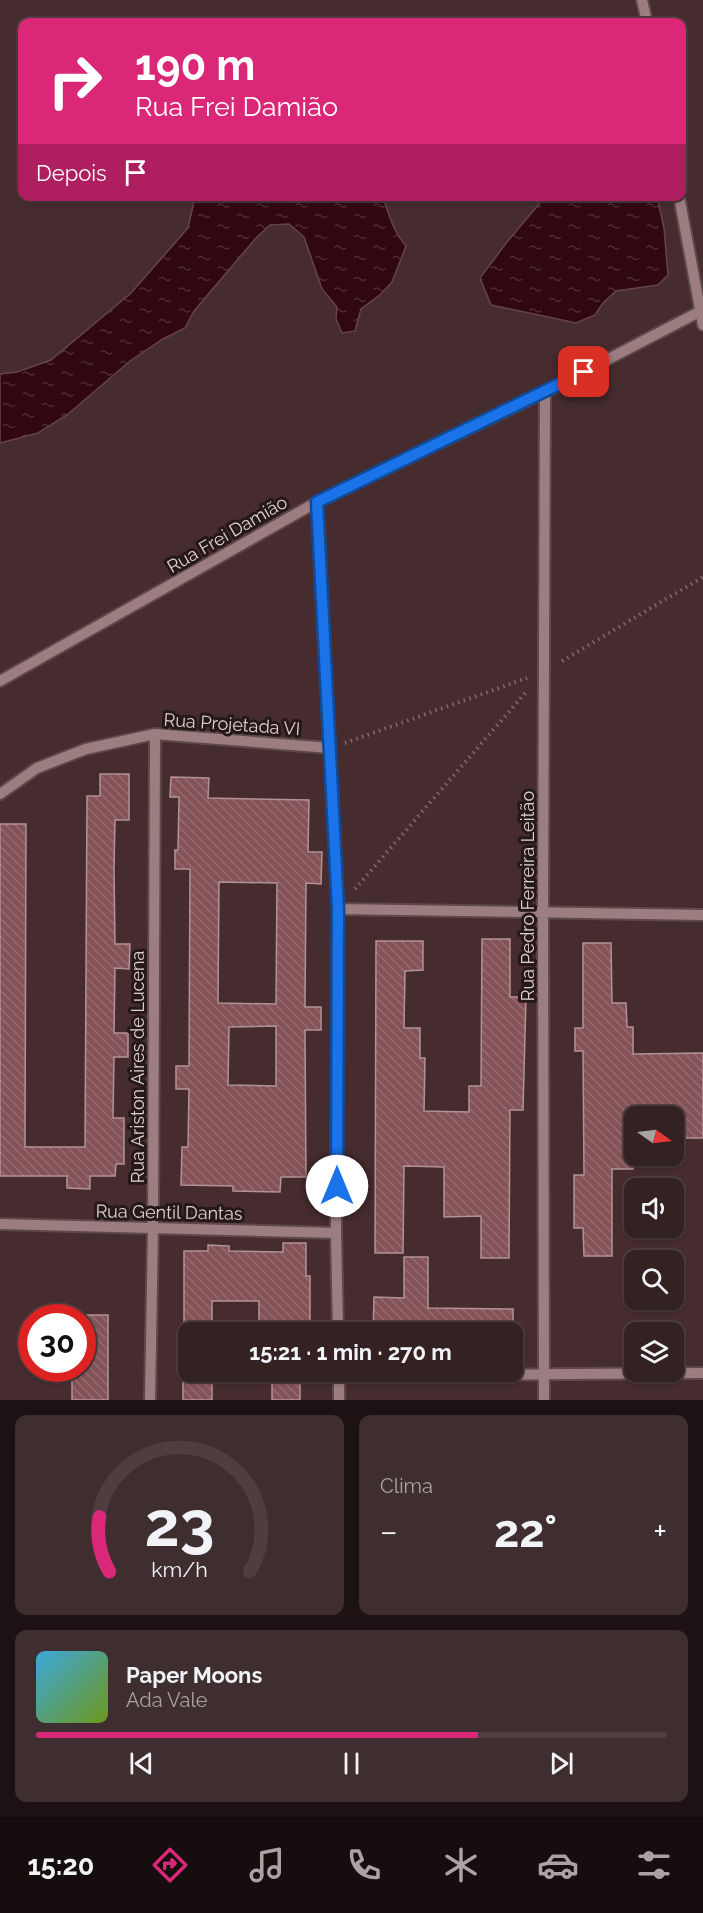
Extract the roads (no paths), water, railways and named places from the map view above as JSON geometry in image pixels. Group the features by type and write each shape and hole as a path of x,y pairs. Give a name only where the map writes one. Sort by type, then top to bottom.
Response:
{"street":[{"path":"642,0 646,18"},
{"path":"680,201 703,325"},
{"name":"Rua Frei Damião","path":"0,681 317,502 545,392 701,311"},
{"name":"Rua Pedro Ferreira Leitão","path":"544,1400 545,392"},
{"path":"317,502 338,909 336,1233 338,1322"},
{"name":"Rua Projetada VI","path":"0,794 37,768 86,749 155,734 330,748"},
{"name":"Rua Ariston Aires de Lucena","path":"150,1400 155,734"},
{"path":"338,909 703,915"},
{"name":"Rua Gentil Dantas","path":"0,1224 336,1233"},
{"path":"523,1373 703,1373"},
{"path":"339,1382 339,1400"}],"water":[{"path":"194,201 384,201 395,229 406,246 392,282 381,294 361,309 355,331 342,333 336,319 337,307 322,289 304,237 289,224 270,225 256,238 194,311 185,328 163,339 130,361 67,415 38,433 0,443 0,374 17,372 51,360 131,293 188,228"},
{"path":"542,201 658,201 664,228 668,275 658,285 616,291 603,303 595,315 576,323 491,305 480,278"}]}
